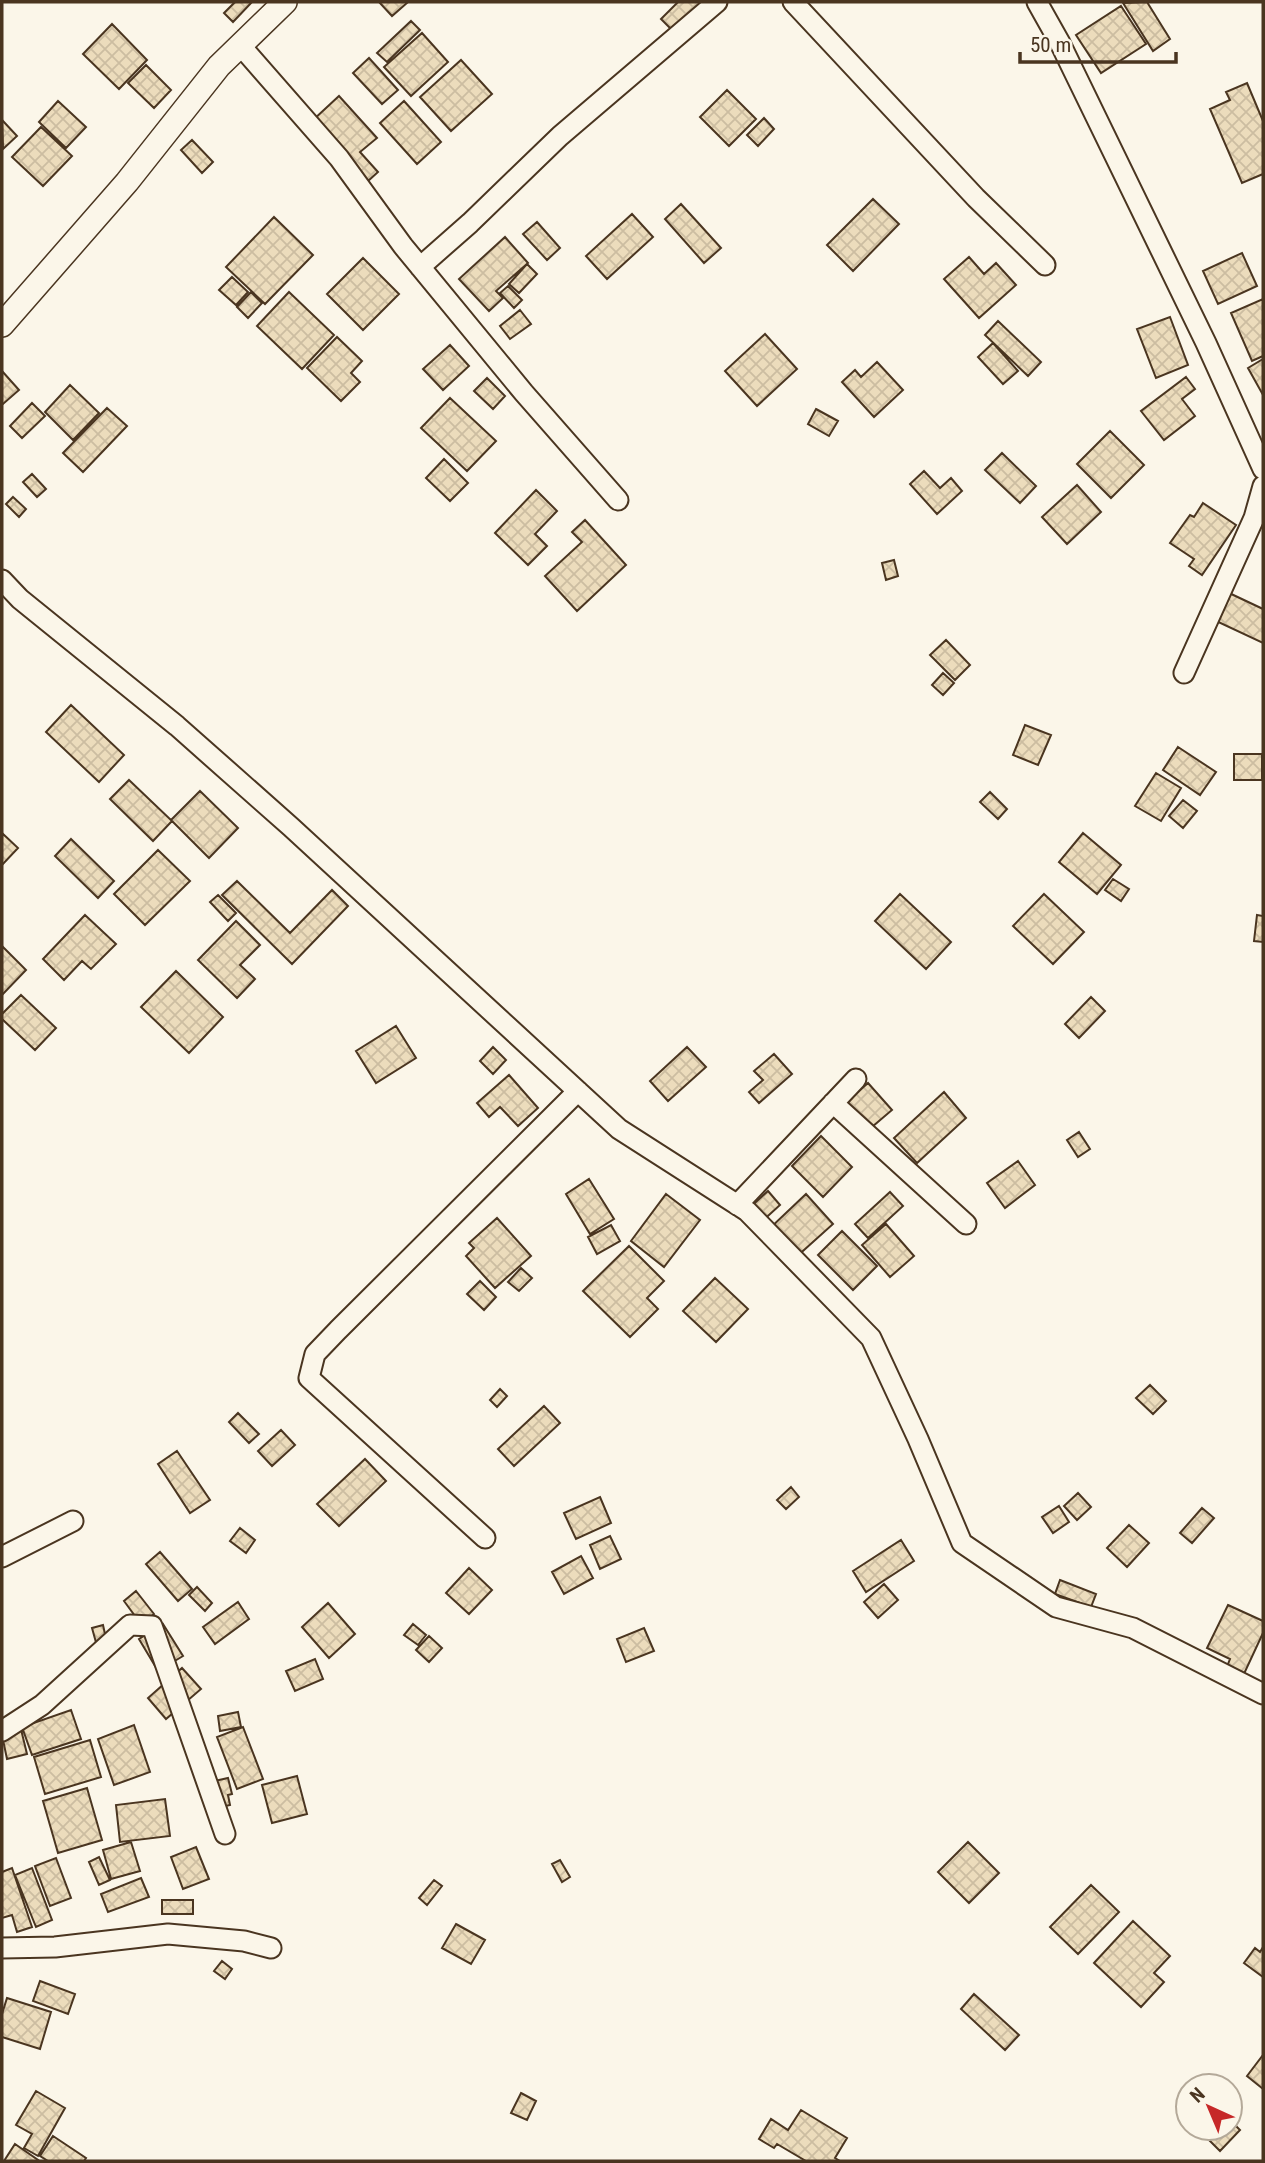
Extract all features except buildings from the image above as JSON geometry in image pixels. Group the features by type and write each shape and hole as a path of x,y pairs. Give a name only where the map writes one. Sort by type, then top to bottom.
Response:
{"street":[{"path":"2,325 127,182 196,94 240,45 285,2"},
{"path":"420,267 560,136 717,2"},
{"path":"793,2 976,198 1045,265"},
{"path":"1037,2 1060,43 1206,343 1263,469"},
{"path":"240,45 339,158 420,267 524,393 618,500"},
{"path":"1184,673 1254,518 1263,486"},
{"path":"2,580 20,599 177,726 291,827 619,1129 747,1212 872,1338 962,1544 1056,1607 1133,1628 1263,1694"},
{"path":"737,1205 856,1079"},
{"path":"485,1538 309,1378 315,1354 578,1091"},
{"path":"833,1103 966,1224"},
{"path":"2,1557 73,1521"},
{"path":"2,1731 42,1705 130,1625 152,1626 225,1834"},
{"path":"2,1948 55,1947 168,1934 244,1941 271,1948"}]}
